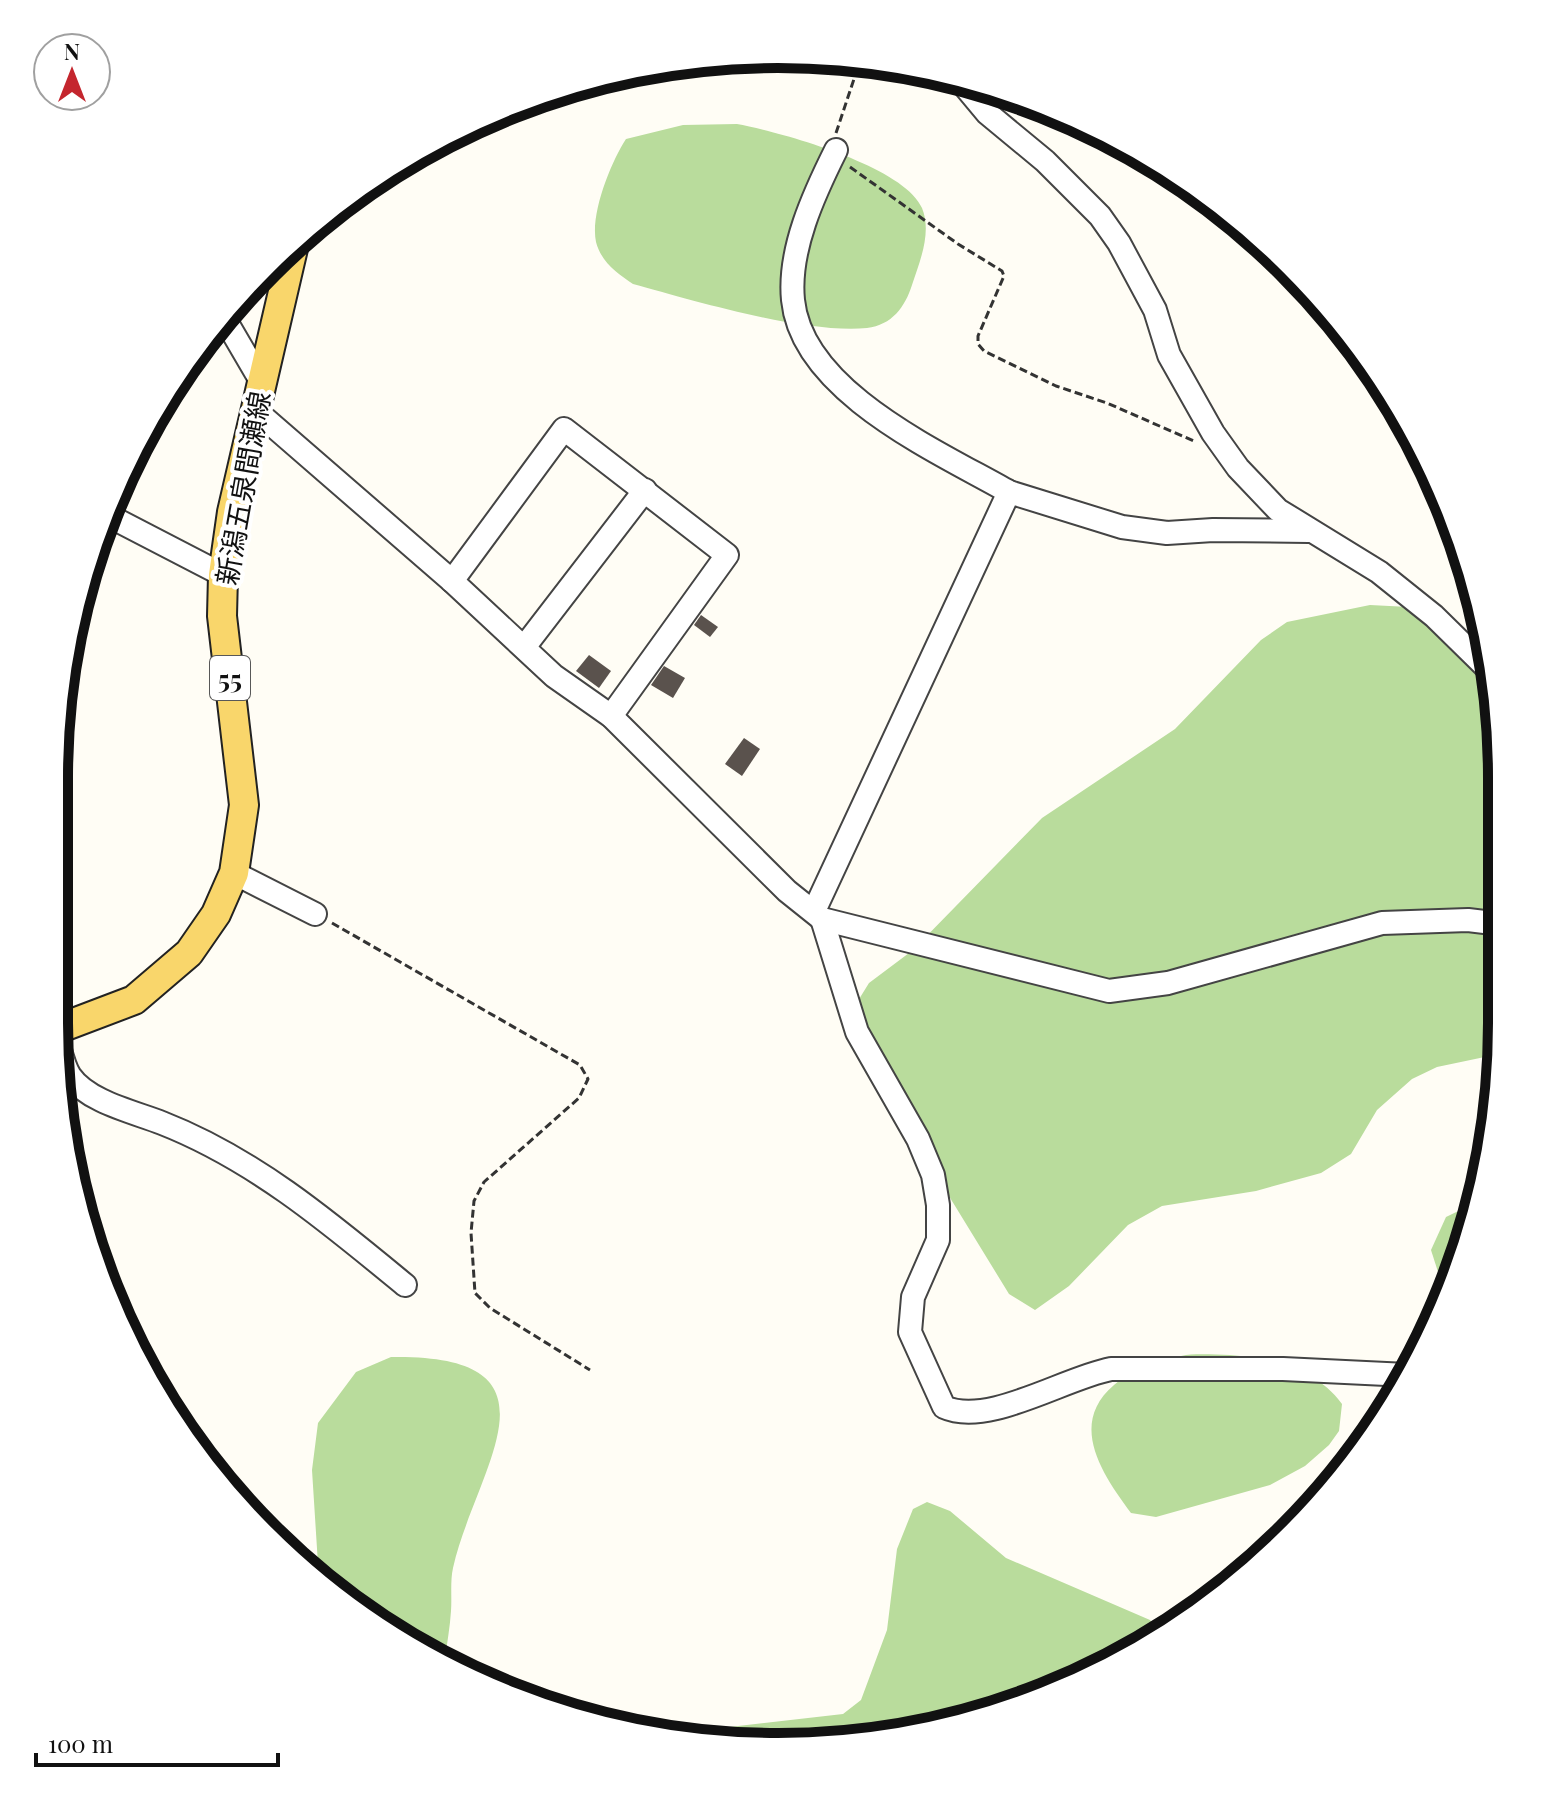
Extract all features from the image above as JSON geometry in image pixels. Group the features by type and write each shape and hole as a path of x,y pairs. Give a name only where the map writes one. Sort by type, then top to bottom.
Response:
{"main road":[{"name":"新潟五泉間瀬線","path":"68,1025 134,1000 189,953 216,914 234,873 244,805 222,616 223,575 232,512 289,263"}],"street":[{"path":"972,95 987,113 1045,161 1100,216 1155,310 1169,355 1225,450 1278,510 1309,531 1330,539 1379,572 1434,616 1477,659"},
{"path":"836,150 811,205 793,277 793,302 801,328 817,358 844,387 908,433 1009,492 1122,527 1167,533 1309,531"},
{"path":"230,328 261,381"},
{"path":"255,410 452,581 554,676 611,716 787,891 818,915 1109,991 1168,983 1382,923 1468,920 1488,922"},
{"path":"452,581 564,429 727,555 611,716"},
{"path":"525,646 645,490"},
{"path":"1009,492 818,915 857,1032 918,1139 933,1175 938,1205 938,1240 913,1297 910,1332 944,1407 959,1414 996,1409 1087,1374 1111,1369 1283,1369 1395,1374"},
{"path":"117,520 223,575"},
{"path":"234,873 315,914"},
{"path":"71,1078 92,1094 165,1124 247,1167 305,1203 405,1285"}],"path":[{"path":"856,73 835,136 836,150 845,164 886,190 958,244 1002,271 1004,276 978,336 978,344 984,351 1056,386 1107,403 1166,431 1225,450"},
{"path":"315,914 580,1065 588,1079 579,1098 484,1182 474,1201 471,1233 475,1293 490,1308 590,1370"}],"green space":[{"path":"737,124 839,153 892,178 911,193 925,217 924,246 909,293 890,319 867,328 842,329 782,321 633,284 606,261 596,242 596,217 608,174 626,139 683,125"},
{"path":"1370,605 1409,607 1474,638 1482,685 1488,778 1487,1057 1437,1067 1412,1079 1377,1110 1351,1154 1321,1173 1256,1191 1162,1206 1128,1225 1069,1286 1035,1310 1009,1294 857,1046 856,1004 869,983 913,950 1042,818 1175,729 1261,640 1287,622"},
{"path":"1464,1209 1440,1278 1431,1250 1446,1217"},
{"path":"1187,1355 1230,1355 1277,1363 1319,1382 1342,1404 1339,1431 1329,1445 1305,1466 1270,1485 1156,1517 1131,1513 1110,1482 1094,1449 1093,1416 1100,1400 1121,1380 1154,1363"},
{"path":"391,1357 447,1361 481,1375 497,1396 499,1424 492,1457 453,1568 446,1650 384,1613 318,1563 312,1470 318,1423 356,1372"},
{"path":"927,1502 950,1511 1006,1558 1150,1620 1154,1625 1092,1660 1050,1679 962,1709 871,1727 824,1731 778,1733 717,1730 843,1714 861,1700 887,1630 897,1549 913,1509"}],"building":[{"path":"701,615 718,627 710,637 694,625"},
{"path":"589,655 611,671 599,688 576,671"},
{"path":"664,666 685,678 673,698 651,685"},
{"path":"744,738 760,749 742,776 725,764"}]}
